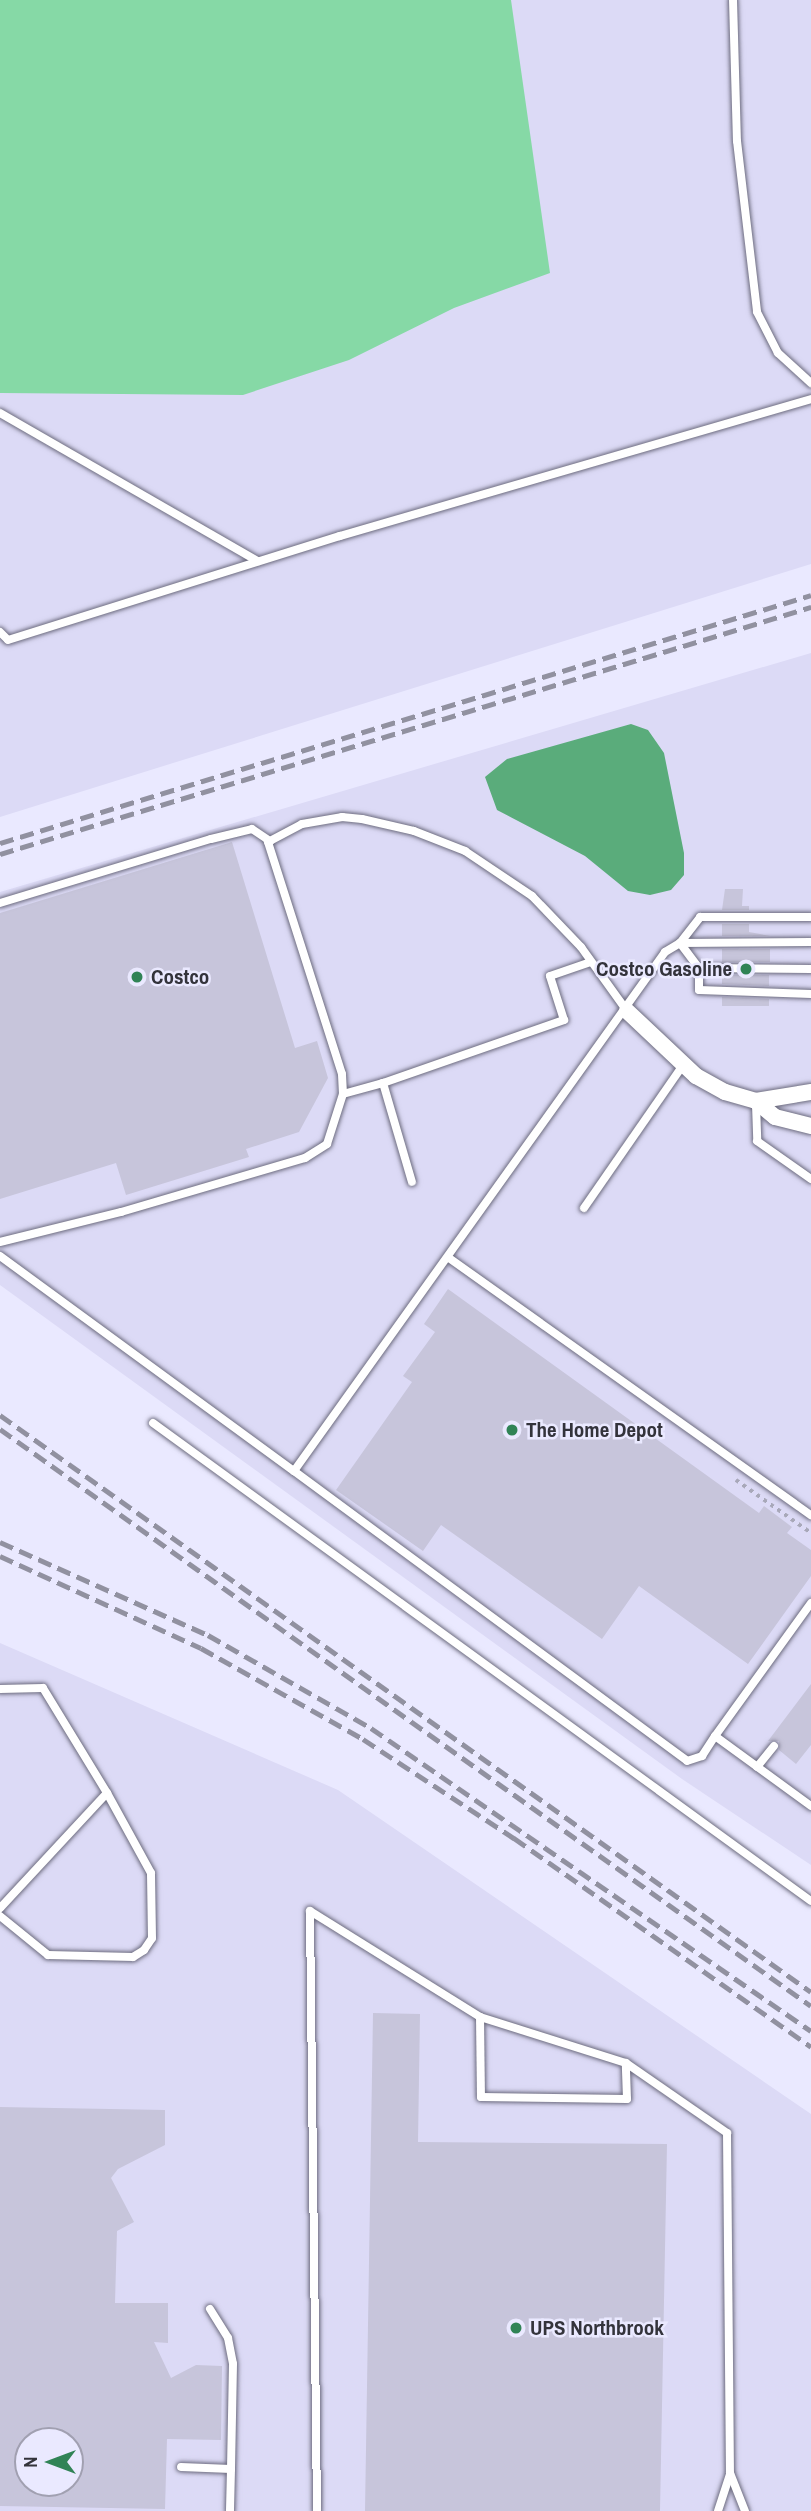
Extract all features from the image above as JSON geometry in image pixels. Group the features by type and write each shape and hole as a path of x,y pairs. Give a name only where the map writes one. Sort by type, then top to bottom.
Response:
{"street":[{"path":"627,1011 683,1065 725,1092 756,1101 775,1117 811,1126"},
{"path":"756,1101 811,1092"},
{"path":"775,1117 811,1113"}],"lane":[{"path":"733,0 737,141 757,312 778,354 811,383"},
{"path":"0,632 8,640 257,561 811,399"},
{"path":"0,413 257,561"},
{"path":"270,841 302,824 342,817 390,824 440,840 489,865 532,896 591,962 627,1011"},
{"path":"0,903 253,829 270,841 342,1074 343,1094 327,1144 305,1158 121,1212 0,1242"},
{"path":"294,1471 627,1011 665,952 680,943 700,917 811,917"},
{"path":"680,943 811,942"},
{"path":"680,943 699,968 699,990 811,995"},
{"path":"343,1094 383,1083 564,1020 550,976 591,962"},
{"path":"699,968 811,969"},
{"path":"584,1208 683,1065"},
{"path":"383,1083 412,1182"},
{"path":"756,1101 757,1141 811,1179"},
{"path":"0,1256 687,1761 702,1756 811,1603"},
{"path":"449,1258 811,1516"},
{"path":"153,1423 811,1901"},
{"path":"0,1689 43,1688 107,1793 151,1873 152,1938 144,1950 133,1957 48,1955 0,1916"},
{"path":"715,1736 811,1806"},
{"path":"757,1767 774,1746"},
{"path":"0,1908 107,1793"},
{"path":"317,2511 310,1911 480,2017 626,2063 727,2133 730,2473 718,2511"},
{"path":"480,2017 481,2097 627,2099 626,2063"},
{"path":"210,2309 228,2338 233,2364 230,2511"},
{"path":"181,2467 231,2469"},
{"path":"730,2473 745,2511"}],"shaded area":[{"path":"0,0 811,0 811,564 0,817"},
{"path":"0,0 511,0 550,273 454,308 349,360 243,395 0,393"},
{"path":"811,653 811,1865 682,1779 0,1285 0,892"},
{"path":"631,724 648,730 664,753 684,853 684,875 671,890 650,895 628,891 585,856 497,810 485,777 507,759"},
{"path":"0,1643 338,1790 811,2114 811,2511 0,2511"}],"building":[{"name":"Costco","path":"232,842 295,1048 317,1041 328,1078 299,1132 246,1149 249,1157 126,1195 116,1163 0,1199 0,913"},
{"path":"725,889 743,889 742,906 749,906 749,910 722,910"},
{"path":"722,924 749,924 749,932 770,936 722,936"},
{"path":"722,949 770,949 770,962 722,962"},
{"path":"722,975 769,975 769,986 722,984"},
{"path":"722,997 769,999 769,1006 722,1006"},
{"name":"The Home Depot","path":"448,1289 759,1513 764,1506 792,1527 787,1533 811,1550 811,1576 748,1664 639,1586 602,1639 441,1525 423,1551 336,1490 412,1382 403,1376 435,1332 424,1324"},
{"path":"811,1684 811,1745 796,1764 779,1750 779,1741 768,1741"},
{"name":"UPS Northbrook","path":"373,2013 420,2014 418,2142 667,2144 660,2511 365,2511"},
{"path":"0,2107 165,2110 165,2145 118,2169 111,2178 134,2222 117,2231 115,2303 168,2303 168,2343 154,2342 171,2378 196,2365 222,2366 221,2440 167,2439 165,2509 0,2506"}],"railway":[{"path":"0,843 811,595"},
{"path":"0,854 811,607"},
{"path":"0,1415 811,1992"},
{"path":"0,1429 811,2006"},
{"path":"0,1542 208,1635 371,1728 811,2031"},
{"path":"0,1556 201,1648 363,1739 514,1838 811,2047"}],"place":[{"name":"Costco Gasoline","path":"746,969"},
{"name":"Costco","path":"137,977"},
{"name":"The Home Depot","path":"512,1430"},
{"name":"UPS Northbrook","path":"516,2328"}]}
